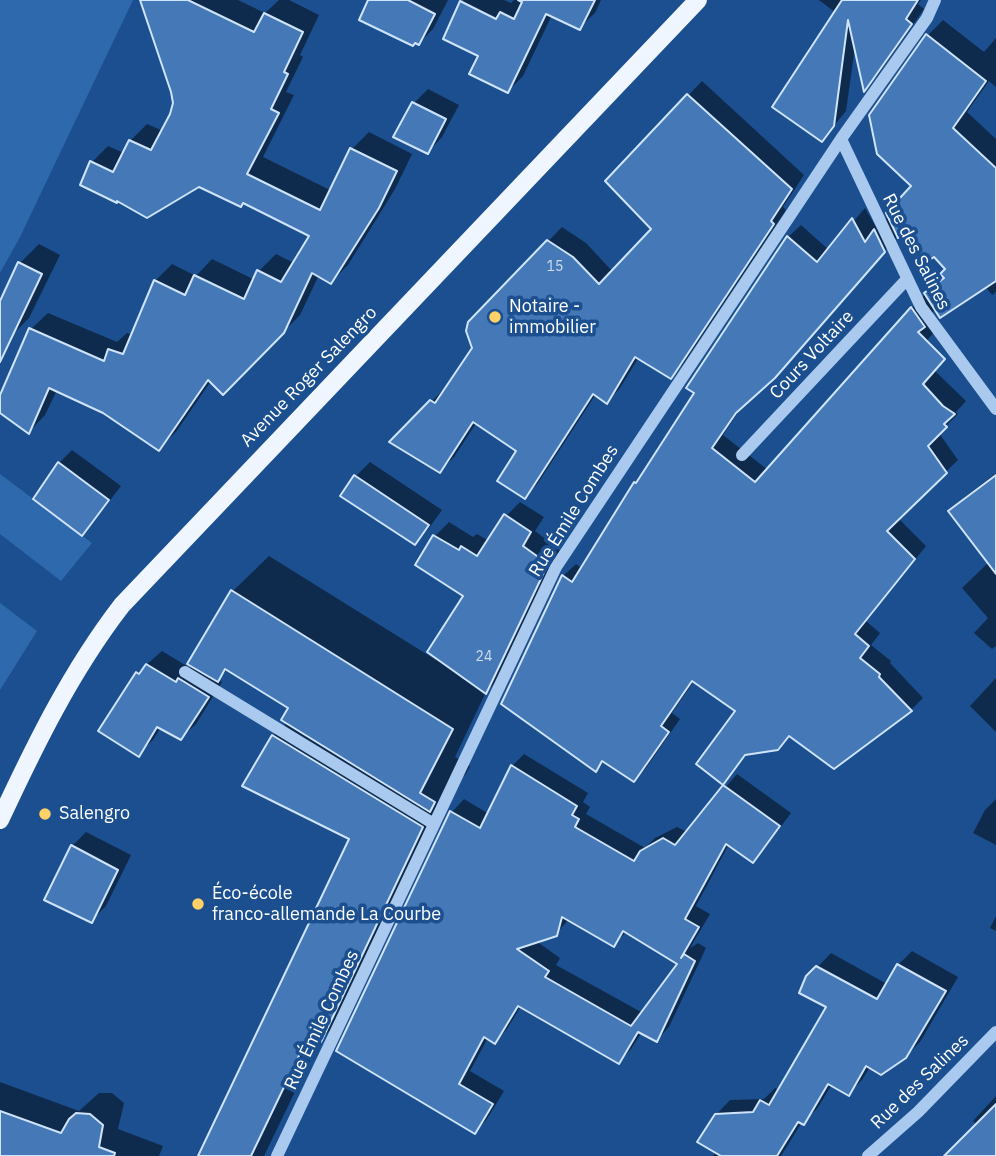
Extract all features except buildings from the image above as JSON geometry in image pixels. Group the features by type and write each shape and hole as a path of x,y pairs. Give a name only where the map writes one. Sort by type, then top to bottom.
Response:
{"main road":[{"name":"Avenue Roger Salengro","path":"0,820 68,684 122,605 698,0"}],"street":[{"name":"Rue Émile Combes","path":"277,1156 556,567 841,139 927,19 935,0"},
{"name":"Rue des Salines","path":"841,139 921,307 996,409"},
{"name":"Cours Voltaire","path":"742,455 907,279"},
{"path":"185,672 434,824"},
{"name":"Rue des Salines","path":"868,1156 918,1112 996,1032"}],"shaded area":[{"path":"0,0 133,0 20,237 0,273"},
{"path":"0,474 92,543 61,581 0,534"},
{"path":"0,603 37,631 0,690"}],"place":[{"name":"Notaire - immobilier","path":"495,317"},
{"name":"Salengro","path":"45,814"},
{"name":"Éco-école franco-allemande La Courbe","path":"198,904"}]}
